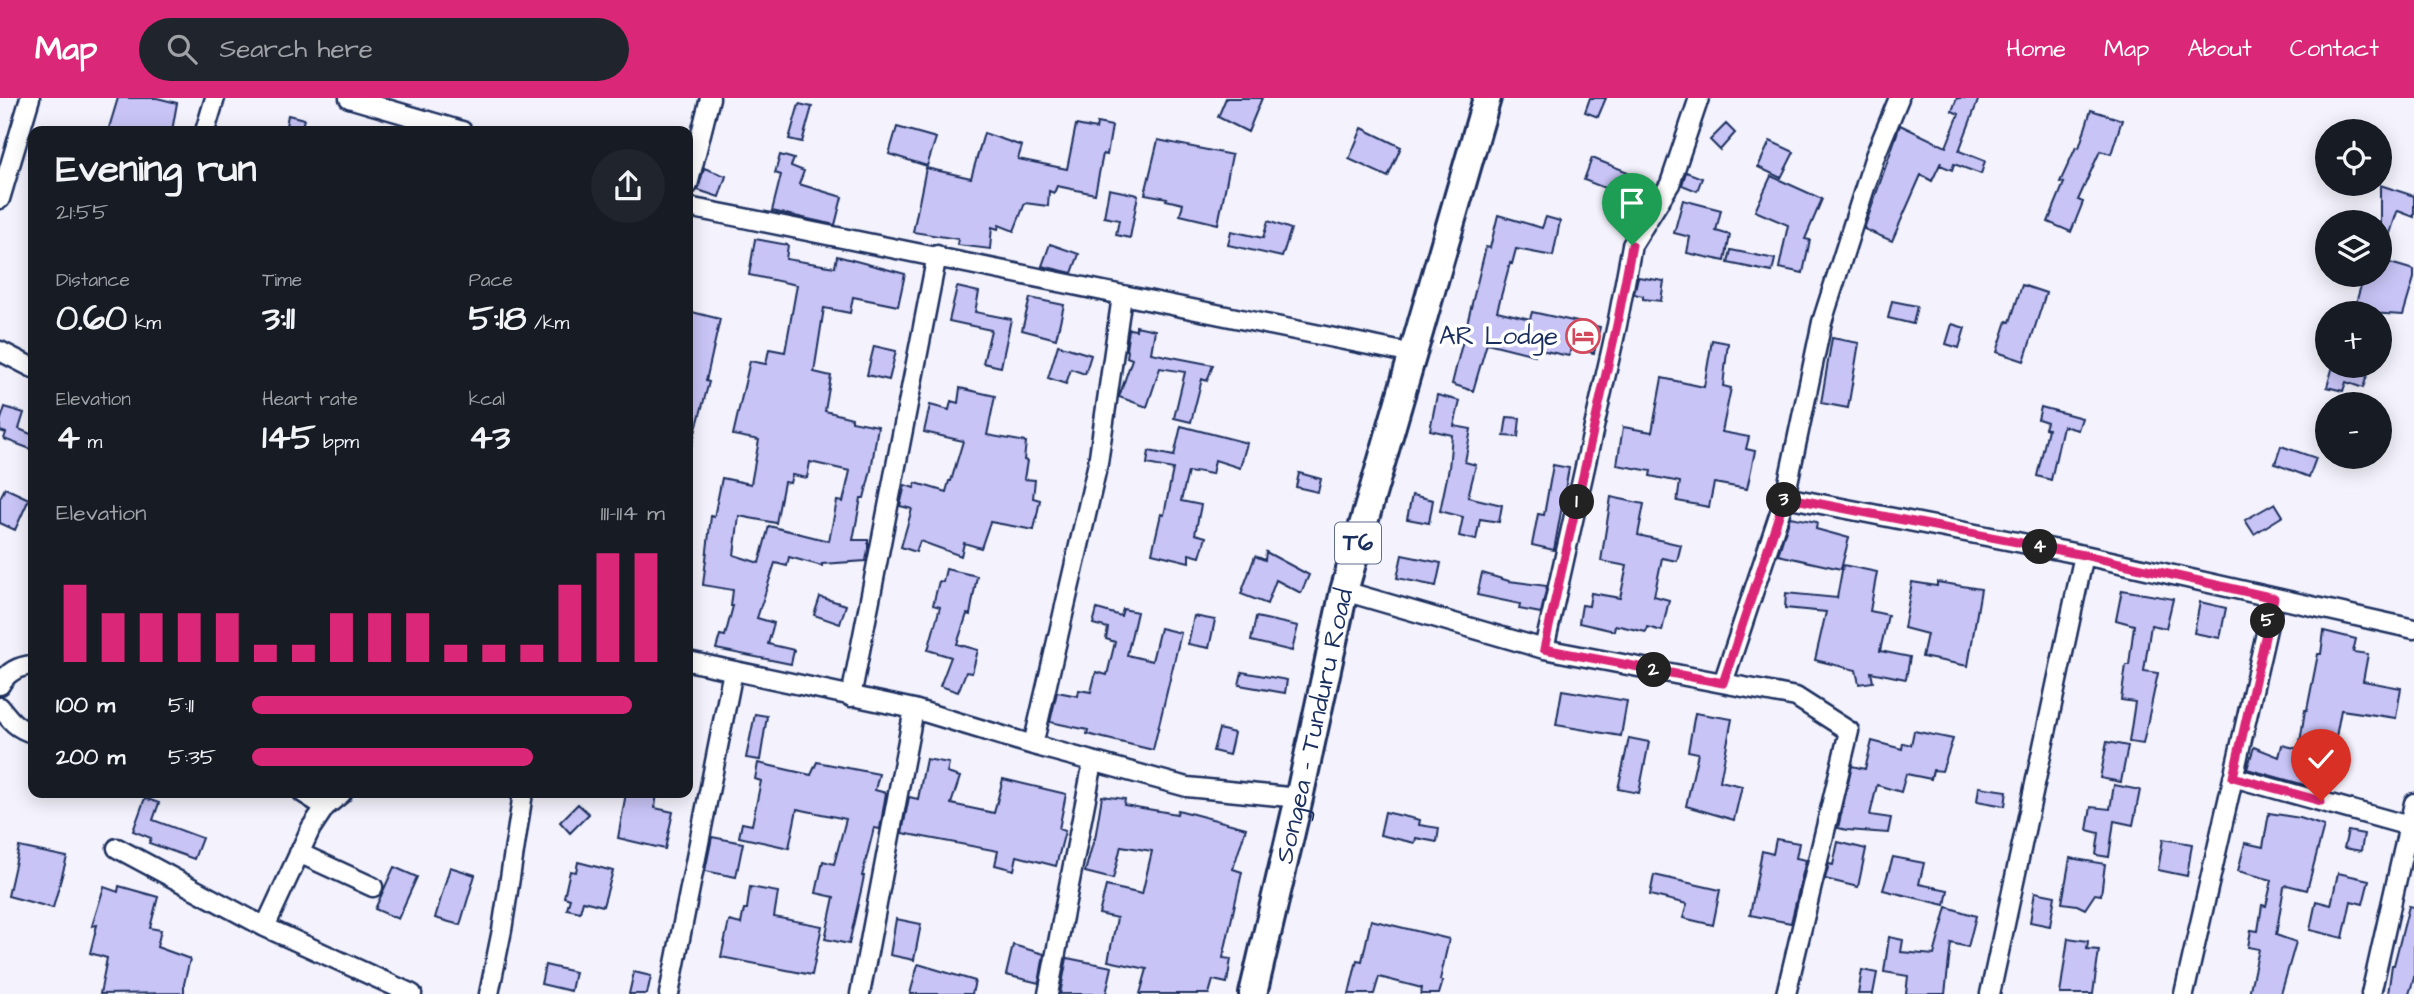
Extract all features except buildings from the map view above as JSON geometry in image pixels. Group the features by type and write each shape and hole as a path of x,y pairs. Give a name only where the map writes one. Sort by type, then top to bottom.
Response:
{"highway":[{"name":"Songea - Tunduru Road","path":"1253,994 1300,798 1344,591 1487,98"}],"street":[{"path":"0,199 30,98"},
{"path":"207,126 215,98"},
{"path":"349,98 445,126"},
{"path":"693,166 710,98"},
{"path":"1544,649 1617,325 1632,245 1670,184 1699,98"},
{"path":"1723,683 1785,497 1822,322 1875,156 1899,98"},
{"path":"693,208 937,255 1122,296 1413,354"},
{"path":"851,697 937,255"},
{"path":"1033,746 1098,463 1122,296"},
{"path":"0,351 28,365"},
{"path":"1785,497 2084,555 2414,629"},
{"path":"1990,994 2084,555"},
{"path":"1344,591 1544,649 1796,697 1849,731 1786,994"},
{"path":"2184,994 2274,598"},
{"path":"693,662 914,709 1033,746 1187,787 1300,798"},
{"path":"0,685 9,673 28,666"},
{"path":"669,994 733,671"},
{"path":"0,707 12,722 28,732"},
{"path":"860,994 914,709"},
{"path":"1048,994 1093,762"},
{"path":"2233,777 2409,826"},
{"path":"311,798 326,807"},
{"path":"265,927 311,828 336,798"},
{"path":"489,994 502,930 522,798"},
{"path":"2371,994 2414,803"},
{"path":"117,848 265,927 412,994"},
{"path":"299,853 373,887"}],"place":[{"name":"AR Lodge","path":"1583,336"}],"route":[{"path":"1632,245 1617,325 1544,649 1723,683 1785,497 2084,555 2274,598 2233,777 2321,801"}]}
